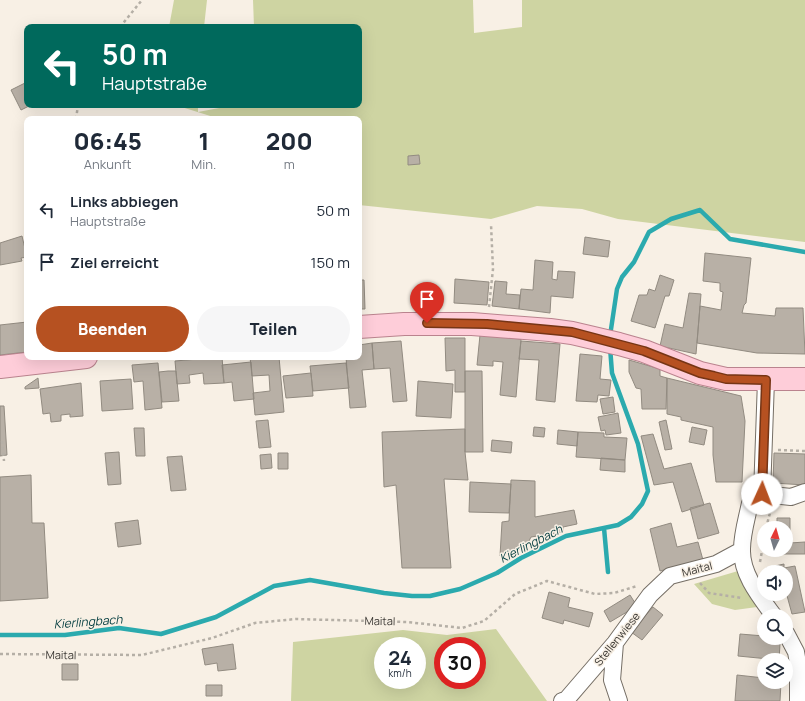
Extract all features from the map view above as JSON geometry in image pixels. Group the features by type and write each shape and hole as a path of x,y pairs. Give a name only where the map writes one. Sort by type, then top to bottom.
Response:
{"main road":[{"path":"362,327 404,324 472,324 550,330 610,342 707,375 726,379 805,379"},
{"path":"0,367 60,360"}],"street":[{"path":"762,494 766,380"},
{"path":"757,592 744,568 742,550 750,503 762,494 798,495"},
{"name":"Maital","path":"670,576 716,564 742,550"},
{"name":"Stellenwiese","path":"562,701 566,700 615,643 650,596 670,576"},
{"path":"762,601 769,609"},
{"path":"615,643 612,680 619,701"},
{"path":"792,645 796,652 798,663 798,701"}],"path":[{"path":"122,24 142,0"},
{"path":"489,307 493,269 491,224"},
{"path":"2,441 4,461"},
{"path":"764,448 805,451"},
{"path":"694,570 700,582 709,593 738,598 757,598"},
{"name":"Maital","path":"0,654 142,654 212,638 255,623 296,619 407,622 462,628 484,621 515,594 547,581 596,594 614,593 642,584"}],"green space":[{"path":"174,0 207,0 204,24 170,24"},
{"path":"253,0 473,0 474,33 522,27 522,0 805,0 805,242 618,219 582,209 537,206 491,219 362,205 362,116 210,116 185,108 198,108 198,112 219,108 362,108 362,24 254,24"},
{"path":"738,571 757,607 735,610 712,604 694,584"},
{"path":"496,629 547,701 291,701 293,642 403,630 447,635"}],"building":[{"path":"24,84 25,108 21,110 11,90"},
{"path":"419,155 420,164 408,165 408,156"},
{"path":"22,236 24,244 24,258 21,258 22,261 0,265 0,243"},
{"path":"585,237 610,241 608,257 583,254"},
{"path":"705,253 751,258 746,303 742,313 775,316 776,308 803,308 805,354 757,353 697,343 700,306 721,310 723,292 720,291 720,283 703,281"},
{"path":"535,260 553,262 552,279 557,280 558,271 575,272 573,298 551,296 550,313 519,309 521,289 533,290"},
{"path":"660,275 674,280 669,296 665,296 655,328 631,321 639,295 647,295 649,289 655,291"},
{"path":"455,279 489,282 487,305 454,303"},
{"path":"362,280 364,280 365,309 362,309"},
{"path":"495,281 507,282 506,294 520,295 519,309 492,306"},
{"path":"689,293 701,294 696,354 660,346 665,324 683,328"},
{"path":"24,322 24,352 0,355 0,325"},
{"path":"480,335 521,339 516,397 500,395 503,362 493,361 493,366 477,365"},
{"path":"445,338 465,338 465,392 455,392 455,370 446,371"},
{"path":"401,341 407,401 393,402 390,368 374,369 372,343"},
{"path":"521,341 560,344 555,402 536,400 539,360 519,359"},
{"path":"372,343 374,369 362,370 366,407 350,408 346,360 362,360 362,345"},
{"path":"580,354 602,356 600,379 611,380 609,396 598,395 597,402 576,401"},
{"path":"222,360 224,383 204,384 203,373 189,375 190,383 177,384 175,361"},
{"path":"250,360 279,360 284,412 255,415 253,393 270,391 269,375 252,376"},
{"path":"629,360 660,369 660,376 667,378 666,409 642,409 641,389 636,388 629,372"},
{"path":"251,362 254,399 234,401 232,382 224,383 222,365"},
{"path":"158,363 162,408 145,410 143,381 134,382 132,365"},
{"path":"346,363 349,388 313,391 310,366"},
{"path":"176,371 179,401 162,402 159,372"},
{"path":"465,371 482,371 483,452 465,452"},
{"path":"311,373 313,396 286,398 283,376"},
{"path":"38,378 39,388 25,389 25,387"},
{"path":"667,378 741,396 745,421 742,482 716,482 713,455 713,427 681,420 681,417 667,414"},
{"path":"131,379 133,409 102,411 100,381"},
{"path":"418,381 453,384 451,418 416,416"},
{"path":"81,383 83,416 70,417 70,414 61,415 61,421 51,422 50,413 43,414 40,389"},
{"path":"613,397 615,412 603,414 600,399"},
{"path":"0,406 4,406 7,455 0,456"},
{"path":"618,413 621,433 606,435 605,430 601,431 598,417"},
{"path":"268,420 271,447 259,448 256,421"},
{"path":"666,420 672,449 665,450 659,422"},
{"path":"534,427 545,428 544,437 533,436"},
{"path":"692,427 707,430 704,445 689,442"},
{"path":"134,428 144,428 145,456 136,456"},
{"path":"465,429 465,452 468,480 444,479 451,568 402,568 396,485 384,487 382,432"},
{"path":"558,430 578,432 577,446 557,444"},
{"path":"578,432 604,433 604,437 627,438 625,460 576,457"},
{"path":"653,434 664,469 691,463 704,505 682,512 673,482 654,485 641,436"},
{"path":"492,440 512,442 511,453 491,451"},
{"path":"119,452 121,484 108,485 105,453"},
{"path":"278,453 288,453 288,469 278,469"},
{"path":"774,453 805,454 805,485 773,483"},
{"path":"271,454 272,468 261,469 260,455"},
{"path":"182,456 186,490 171,491 167,457"},
{"path":"601,458 625,460 625,472 600,470"},
{"path":"31,475 32,523 44,523 48,598 0,601 0,477"},
{"path":"511,480 535,481 535,517 574,510 577,524 563,527 563,532 531,537 526,547 500,556 502,522 509,521"},
{"path":"470,482 511,484 509,513 469,512"},
{"path":"710,503 719,533 698,539 690,508"},
{"path":"777,518 790,518 790,521 777,521"},
{"path":"138,520 141,544 118,547 115,523"},
{"path":"671,523 677,547 698,542 703,560 660,571 650,529"},
{"path":"805,542 805,554 793,554 793,543"},
{"path":"793,566 795,566 805,612 793,614 793,609 791,609 788,601 793,601"},
{"path":"549,592 570,598 568,607 593,613 589,627 564,620 563,624 542,618"},
{"path":"630,595 637,606 610,622 604,611"},
{"path":"653,607 663,615 642,640 631,632"},
{"path":"740,634 757,635 757,645 780,645 779,653 757,653 757,658 738,656"},
{"path":"233,644 236,669 218,671 217,663 205,665 202,649"},
{"path":"62,664 78,664 78,680 62,680"},
{"path":"737,675 757,677 757,689 781,689 780,701 735,701"},
{"path":"206,685 222,685 222,696 206,696"}],"waterway":[{"name":"Kierlingbach","path":"610,336 617,289 622,277 634,262 649,232 671,219 700,210 730,239 805,252"},
{"name":"Kierlingbach","path":"0,635 65,635 119,628 161,634 216,617 274,586 310,580 384,593 430,596 460,589 497,573 521,558 566,536 618,525 631,517 642,504 648,491 638,444 612,373 610,347"},
{"path":"604,528 608,572"}],"route":[{"path":"427,323 487,324 572,332 644,351 700,373 726,379 766,380 762,494"}]}
